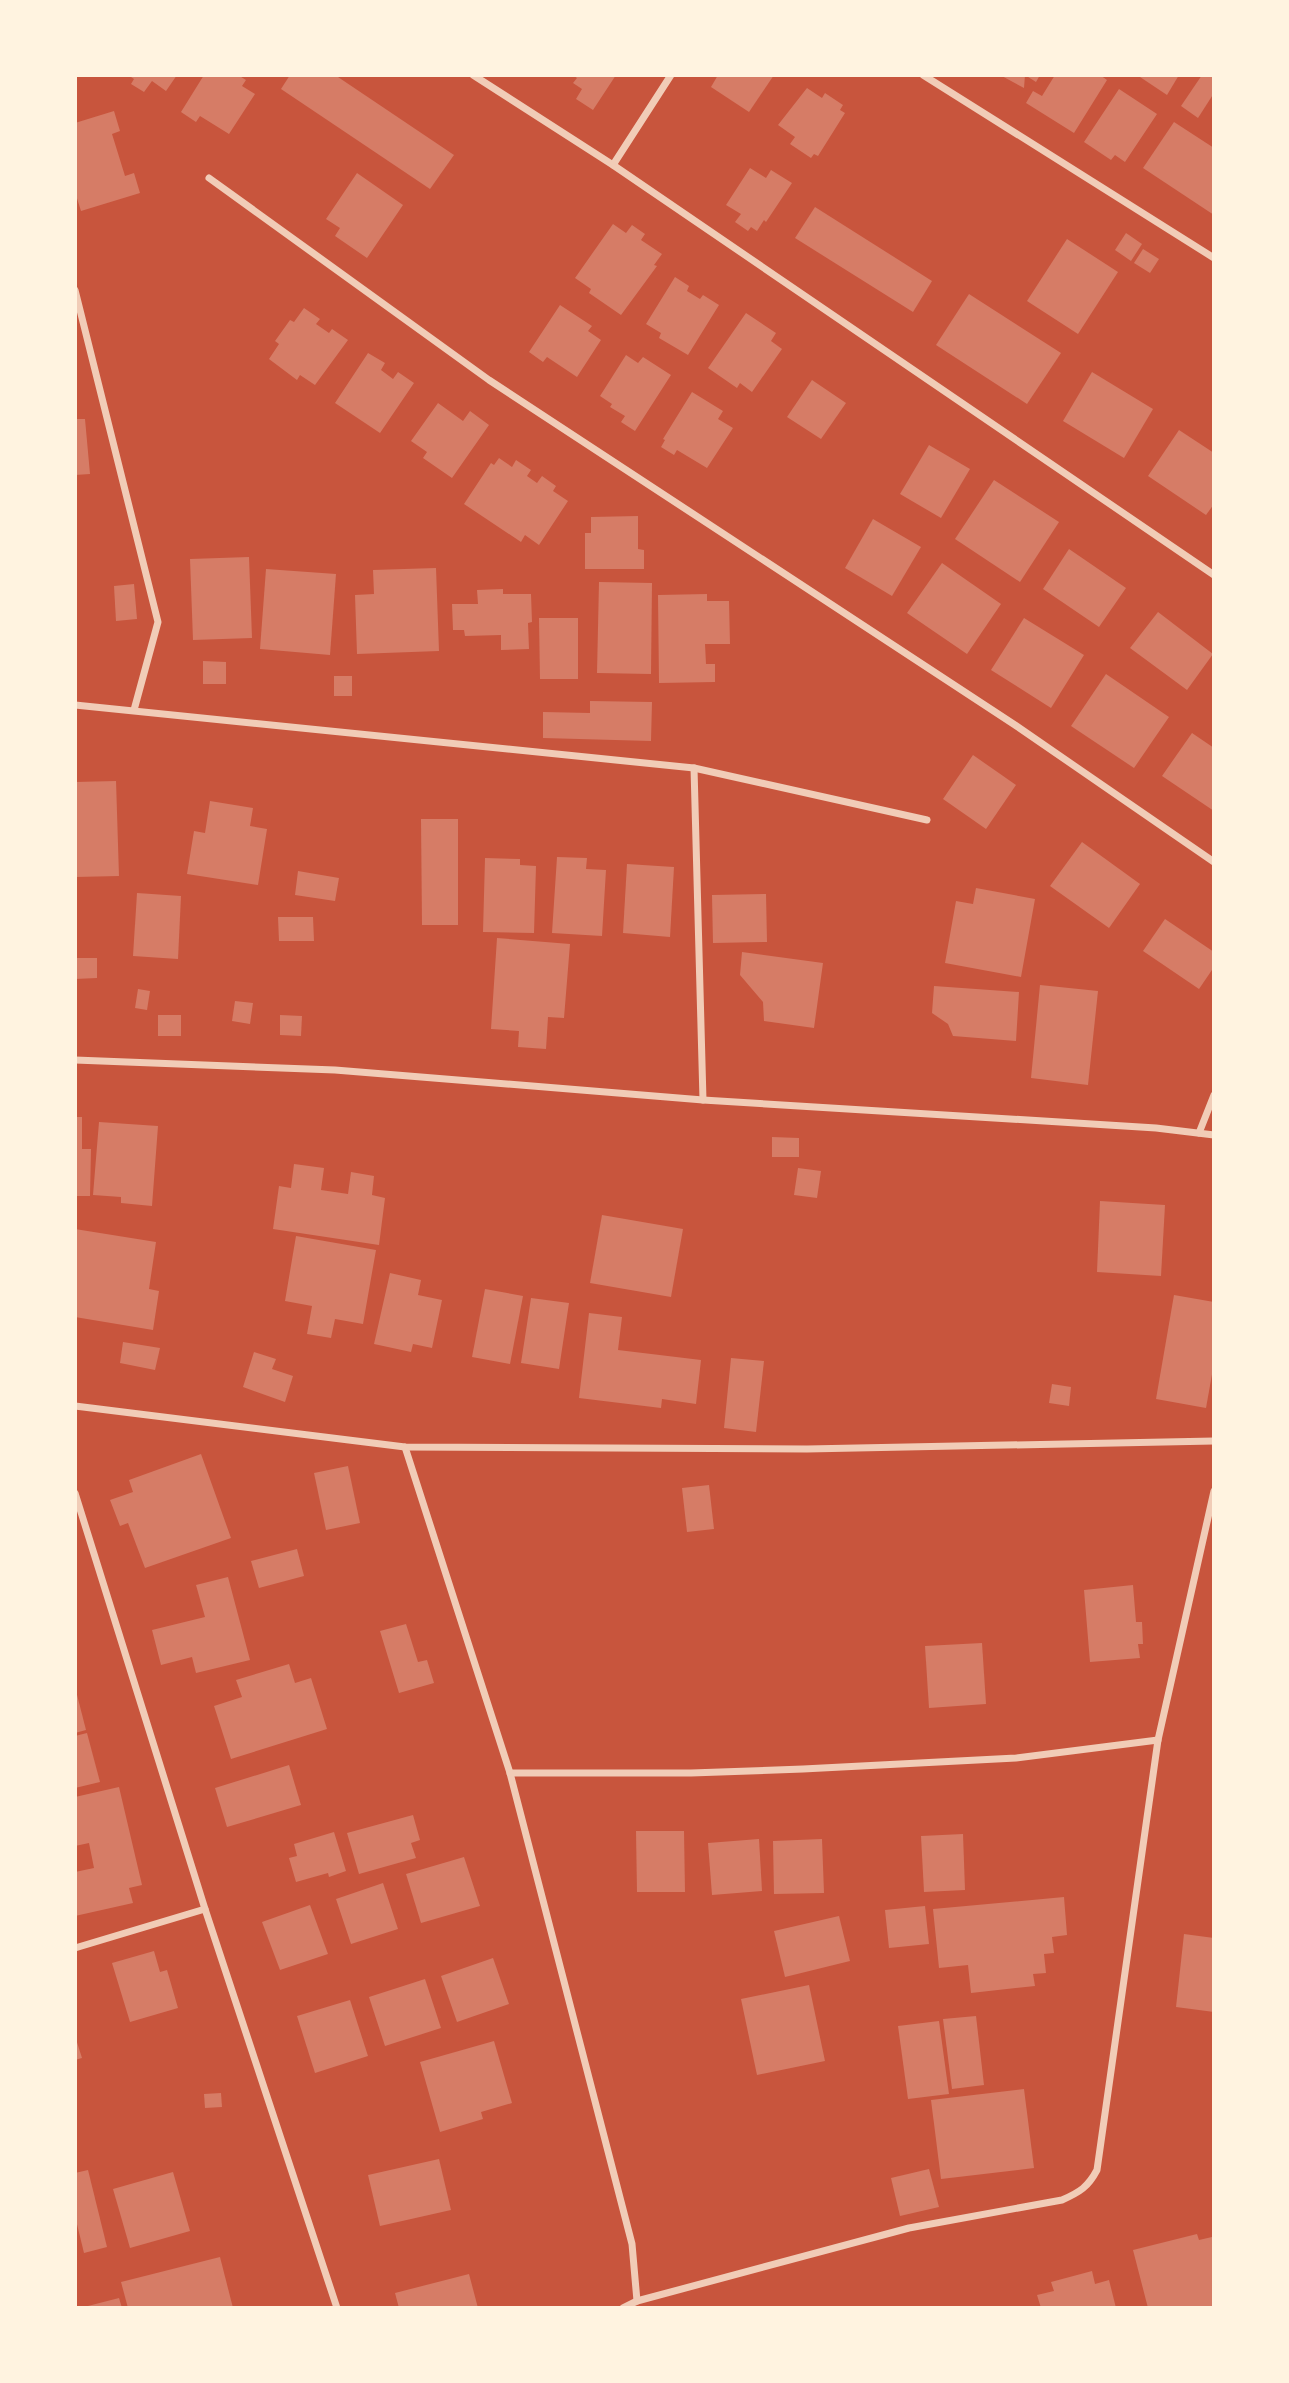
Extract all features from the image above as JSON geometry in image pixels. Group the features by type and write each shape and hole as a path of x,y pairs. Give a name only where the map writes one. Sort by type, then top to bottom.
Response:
{"street":[{"path":"473,75 613,165 1214,575"},
{"path":"613,165 671,75"},
{"path":"923,75 1214,258"},
{"path":"209,177 489,380 1015,725 1214,862"},
{"path":"75,290 158,622 134,710"},
{"path":"75,705 694,768 927,820"},
{"path":"694,768 703,1100"},
{"path":"75,1060 335,1070 703,1100 1156,1128 1214,1135"},
{"path":"1199,1133 1214,1095"},
{"path":"75,1406 405,1447 807,1449 1214,1441"},
{"path":"405,1447 510,1773 632,2244 637,2301"},
{"path":"623,2308 637,2301 909,2228 1062,2200 1082,2191 1090,2183 1097,2170 1158,1740 1214,1491"},
{"path":"75,1493 205,1909 337,2308"},
{"path":"510,1773 691,1773 803,1769 1016,1758 1158,1740"},
{"path":"75,1948 205,1909"}],"building":[{"path":"128,75 177,75 166,91 152,81 144,92 131,84 134,79"},
{"path":"204,75 238,75 246,80 242,86 255,94 229,134 200,116 196,122 181,112"},
{"path":"290,75 335,75 454,155 430,189 281,89"},
{"path":"573,75 616,75 593,110 576,99 582,89 573,83 577,78"},
{"path":"718,75 774,75 749,112 711,87"},
{"path":"1000,75 1025,75 1024,88"},
{"path":"1025,75 1040,75 1036,82"},
{"path":"1055,75 1100,75 1107,80 1074,133 1026,103 1033,91 1042,96"},
{"path":"1137,75 1179,75 1167,95"},
{"path":"1202,75 1214,75 1214,93 1198,118 1181,106"},
{"path":"807,88 822,98 825,93 843,105 840,110 845,113 818,156 814,154 811,158 790,144 795,137 778,125"},
{"path":"1119,89 1157,114 1125,162 1115,155 1111,160 1084,142"},
{"path":"114,111 120,131 112,134 125,176 134,173 140,193 81,211 75,192 75,123"},
{"path":"1174,122 1214,148 1214,215 1143,168"},
{"path":"750,168 766,178 771,170 792,183 757,231 751,227 748,231 735,222 741,214 726,205"},
{"path":"357,173 403,205 367,258 335,236 340,228 326,219"},
{"path":"815,207 932,281 913,312 795,238"},
{"path":"613,224 626,233 632,225 645,234 641,240 662,254 654,265 657,266 621,315 589,293 591,289 575,278"},
{"path":"1126,233 1142,244 1131,261 1115,250"},
{"path":"1067,239 1118,272 1078,334 1027,301"},
{"path":"1143,249 1159,259 1150,273 1134,263"},
{"path":"675,277 689,286 687,291 700,299 703,295 719,305 688,355 659,338 661,333 646,324"},
{"path":"969,294 1061,353 1027,404 936,345"},
{"path":"560,305 592,326 588,331 601,340 577,377 547,357 543,362 529,352"},
{"path":"304,308 320,319 316,324 329,333 332,329 348,340 315,385 300,375 297,380 269,359 279,344 275,341 290,320 294,322"},
{"path":"746,313 776,333 771,341 782,349 752,392 740,383 737,388 708,368"},
{"path":"368,353 385,363 381,370 393,379 398,372 414,383 380,433 335,403"},
{"path":"626,355 638,363 643,357 671,375 635,431 621,422 625,416 610,407 612,404 600,396"},
{"path":"1092,372 1153,409 1124,458 1063,421"},
{"path":"812,380 846,403 821,439 787,417"},
{"path":"692,392 723,411 718,419 733,428 707,468 677,450 674,455 661,447 665,440 663,439"},
{"path":"438,403 463,421 470,411 489,425 452,478 423,458 427,452 411,441"},
{"path":"75,419 85,419 90,474 75,475"},
{"path":"1179,430 1214,453 1214,504 1206,515 1148,476"},
{"path":"929,445 970,469 941,518 900,494"},
{"path":"499,458 512,467 516,460 531,470 527,476 537,483 542,476 556,486 553,491 568,501 539,545 525,535 521,542 464,504 491,463 494,465"},
{"path":"994,480 1059,522 1020,582 955,539"},
{"path":"638,516 638,549 644,550 644,569 585,569 585,533 591,533 591,517"},
{"path":"873,519 921,547 892,596 845,568"},
{"path":"1069,549 1126,588 1099,627 1043,589"},
{"path":"249,557 252,638 193,640 190,559"},
{"path":"942,563 1001,604 967,654 907,613"},
{"path":"436,568 439,651 357,654 355,595 374,594 373,570"},
{"path":"266,569 336,574 330,655 260,649"},
{"path":"599,582 652,583 651,674 597,673"},
{"path":"134,584 137,619 116,621 114,586"},
{"path":"503,589 503,594 531,594 529,649 501,650 501,635 465,636 464,630 453,630 452,604 478,604 477,590"},
{"path":"707,594 707,601 729,601 730,644 705,644 706,664 715,664 715,682 659,683 658,595"},
{"path":"1158,612 1213,654 1187,690 1130,648"},
{"path":"539,618 578,618 578,679 540,679"},
{"path":"1024,618 1084,655 1051,708 991,670"},
{"path":"203,661 226,662 226,684 203,684"},
{"path":"1106,674 1169,717 1134,768 1071,726"},
{"path":"334,676 352,676 352,696 334,696"},
{"path":"590,701 652,702 651,741 543,738 543,712 590,713"},
{"path":"1192,733 1214,748 1214,811 1162,776"},
{"path":"973,755 1016,785 986,829 943,799"},
{"path":"116,781 119,876 75,877 75,782"},
{"path":"210,801 253,808 250,826 267,829 258,885 187,874 194,831 205,833"},
{"path":"421,819 458,819 458,925 422,925"},
{"path":"1082,842 1140,884 1109,928 1050,886"},
{"path":"557,857 587,858 586,869 606,870 602,936 552,933"},
{"path":"485,858 520,859 520,865 536,866 534,933 483,932"},
{"path":"627,864 674,867 670,937 623,933"},
{"path":"298,871 339,878 335,901 295,895"},
{"path":"976,888 1035,899 1021,977 945,963 956,901 973,904"},
{"path":"137,893 181,896 178,959 133,956"},
{"path":"766,894 767,942 713,943 712,895"},
{"path":"278,917 313,917 314,941 279,941"},
{"path":"1165,919 1214,952 1214,967 1199,989 1143,951"},
{"path":"497,938 570,944 564,1018 548,1017 546,1049 518,1047 519,1031 491,1029"},
{"path":"742,952 823,963 814,1028 764,1021 763,1002 740,975"},
{"path":"75,958 97,958 97,978 75,979"},
{"path":"1040,985 1098,991 1088,1085 1031,1078"},
{"path":"934,986 1019,992 1016,1041 953,1036 948,1024 932,1013"},
{"path":"138,989 150,991 147,1010 135,1008"},
{"path":"235,1001 253,1003 250,1024 232,1021"},
{"path":"158,1015 181,1015 181,1036 158,1036"},
{"path":"280,1015 302,1016 301,1036 280,1035"},
{"path":"75,1117 82,1117 82,1149 91,1149 90,1196 75,1196"},
{"path":"99,1122 158,1126 152,1206 121,1203 121,1197 93,1195"},
{"path":"772,1137 799,1138 799,1157 772,1157"},
{"path":"294,1164 324,1168 321,1190 348,1194 351,1172 374,1176 372,1195 385,1198 379,1245 273,1229 279,1186 291,1188"},
{"path":"798,1168 821,1171 817,1198 794,1195"},
{"path":"1100,1201 1165,1205 1161,1276 1097,1272"},
{"path":"602,1215 683,1229 671,1297 590,1283"},
{"path":"75,1229 156,1242 149,1289 159,1291 153,1330 75,1317"},
{"path":"296,1236 376,1250 363,1324 335,1319 331,1338 307,1334 312,1306 285,1301"},
{"path":"390,1273 421,1280 418,1295 442,1300 432,1348 413,1344 411,1352 374,1344"},
{"path":"485,1289 523,1296 510,1364 472,1357"},
{"path":"1174,1295 1214,1302 1214,1363 1206,1408 1156,1399"},
{"path":"531,1298 569,1303 559,1369 521,1363"},
{"path":"589,1313 622,1317 618,1350 701,1360 696,1404 662,1399 661,1408 579,1398"},
{"path":"123,1342 160,1348 155,1370 120,1363"},
{"path":"254,1352 276,1359 272,1369 293,1376 285,1402 243,1387"},
{"path":"731,1358 764,1361 756,1432 724,1428"},
{"path":"1052,1384 1071,1387 1069,1406 1049,1403"},
{"path":"201,1454 231,1538 145,1568 128,1523 120,1526 110,1500 133,1492 129,1480"},
{"path":"348,1466 360,1523 326,1530 314,1473"},
{"path":"709,1485 714,1529 687,1532 682,1488"},
{"path":"297,1549 304,1576 259,1588 251,1561"},
{"path":"228,1577 250,1660 196,1673 192,1657 161,1665 152,1630 205,1617 196,1585"},
{"path":"1133,1585 1136,1622 1142,1622 1143,1644 1138,1644 1140,1658 1090,1662 1084,1590"},
{"path":"406,1624 418,1662 427,1660 434,1683 399,1693 380,1631"},
{"path":"982,1643 986,1704 929,1708 925,1646"},
{"path":"289,1664 295,1683 311,1678 327,1729 231,1759 214,1706 242,1697 236,1680"},
{"path":"75,1687 86,1730 75,1733"},
{"path":"87,1733 100,1782 75,1788 75,1736"},
{"path":"289,1765 301,1805 227,1827 215,1788"},
{"path":"119,1787 142,1885 129,1888 133,1903 75,1916 75,1872 94,1868 89,1843 75,1846 75,1797"},
{"path":"413,1815 420,1840 411,1843 416,1858 359,1874 347,1833"},
{"path":"636,1831 684,1831 685,1892 637,1892"},
{"path":"334,1832 346,1871 329,1877 328,1873 296,1882 289,1858 297,1856 294,1844"},
{"path":"963,1834 965,1890 924,1892 921,1836"},
{"path":"759,1839 762,1891 712,1895 708,1843"},
{"path":"822,1839 824,1893 774,1894 773,1841"},
{"path":"464,1857 480,1906 421,1923 406,1874"},
{"path":"383,1883 398,1929 351,1944 336,1899"},
{"path":"1064,1897 1067,1935 1052,1937 1054,1953 1044,1954 1046,1973 1033,1974 1035,1986 971,1993 968,1965 939,1968 933,1909"},
{"path":"310,1905 328,1954 280,1970 262,1922"},
{"path":"925,1906 929,1944 889,1948 885,1910"},
{"path":"839,1916 850,1961 785,1977 774,1931"},
{"path":"1184,1934 1214,1938 1214,2012 1176,2007"},
{"path":"154,1951 160,1972 167,1970 178,2008 130,2022 112,1963"},
{"path":"493,1958 509,2004 457,2022 441,1976"},
{"path":"425,1979 441,2028 385,2046 369,1997"},
{"path":"809,1985 825,2061 757,2075 741,1999"},
{"path":"350,2000 368,2056 315,2073 297,2016"},
{"path":"976,2016 984,2085 952,2089 943,2019"},
{"path":"939,2021 949,2094 908,2099 898,2026"},
{"path":"75,2036 82,2058 75,2060"},
{"path":"494,2041 512,2103 481,2112 483,2119 440,2132 420,2062"},
{"path":"1024,2089 1034,2168 941,2179 931,2100"},
{"path":"221,2093 222,2107 205,2108 204,2094"},
{"path":"439,2159 451,2210 380,2226 368,2175"},
{"path":"929,2169 939,2207 900,2216 891,2178"},
{"path":"88,2170 107,2247 84,2253 75,2216 75,2173"},
{"path":"173,2172 190,2231 130,2248 113,2189"},
{"path":"1197,2234 1199,2240 1212,2237 1214,2243 1214,2308 1148,2308 1133,2250"},
{"path":"220,2257 233,2308 128,2308 121,2282"},
{"path":"1092,2271 1095,2284 1109,2280 1116,2308 1041,2308 1037,2295 1054,2291 1051,2282"},
{"path":"469,2274 478,2308 399,2308 395,2293"},
{"path":"119,2298 122,2308 84,2308 84,2307"}]}
